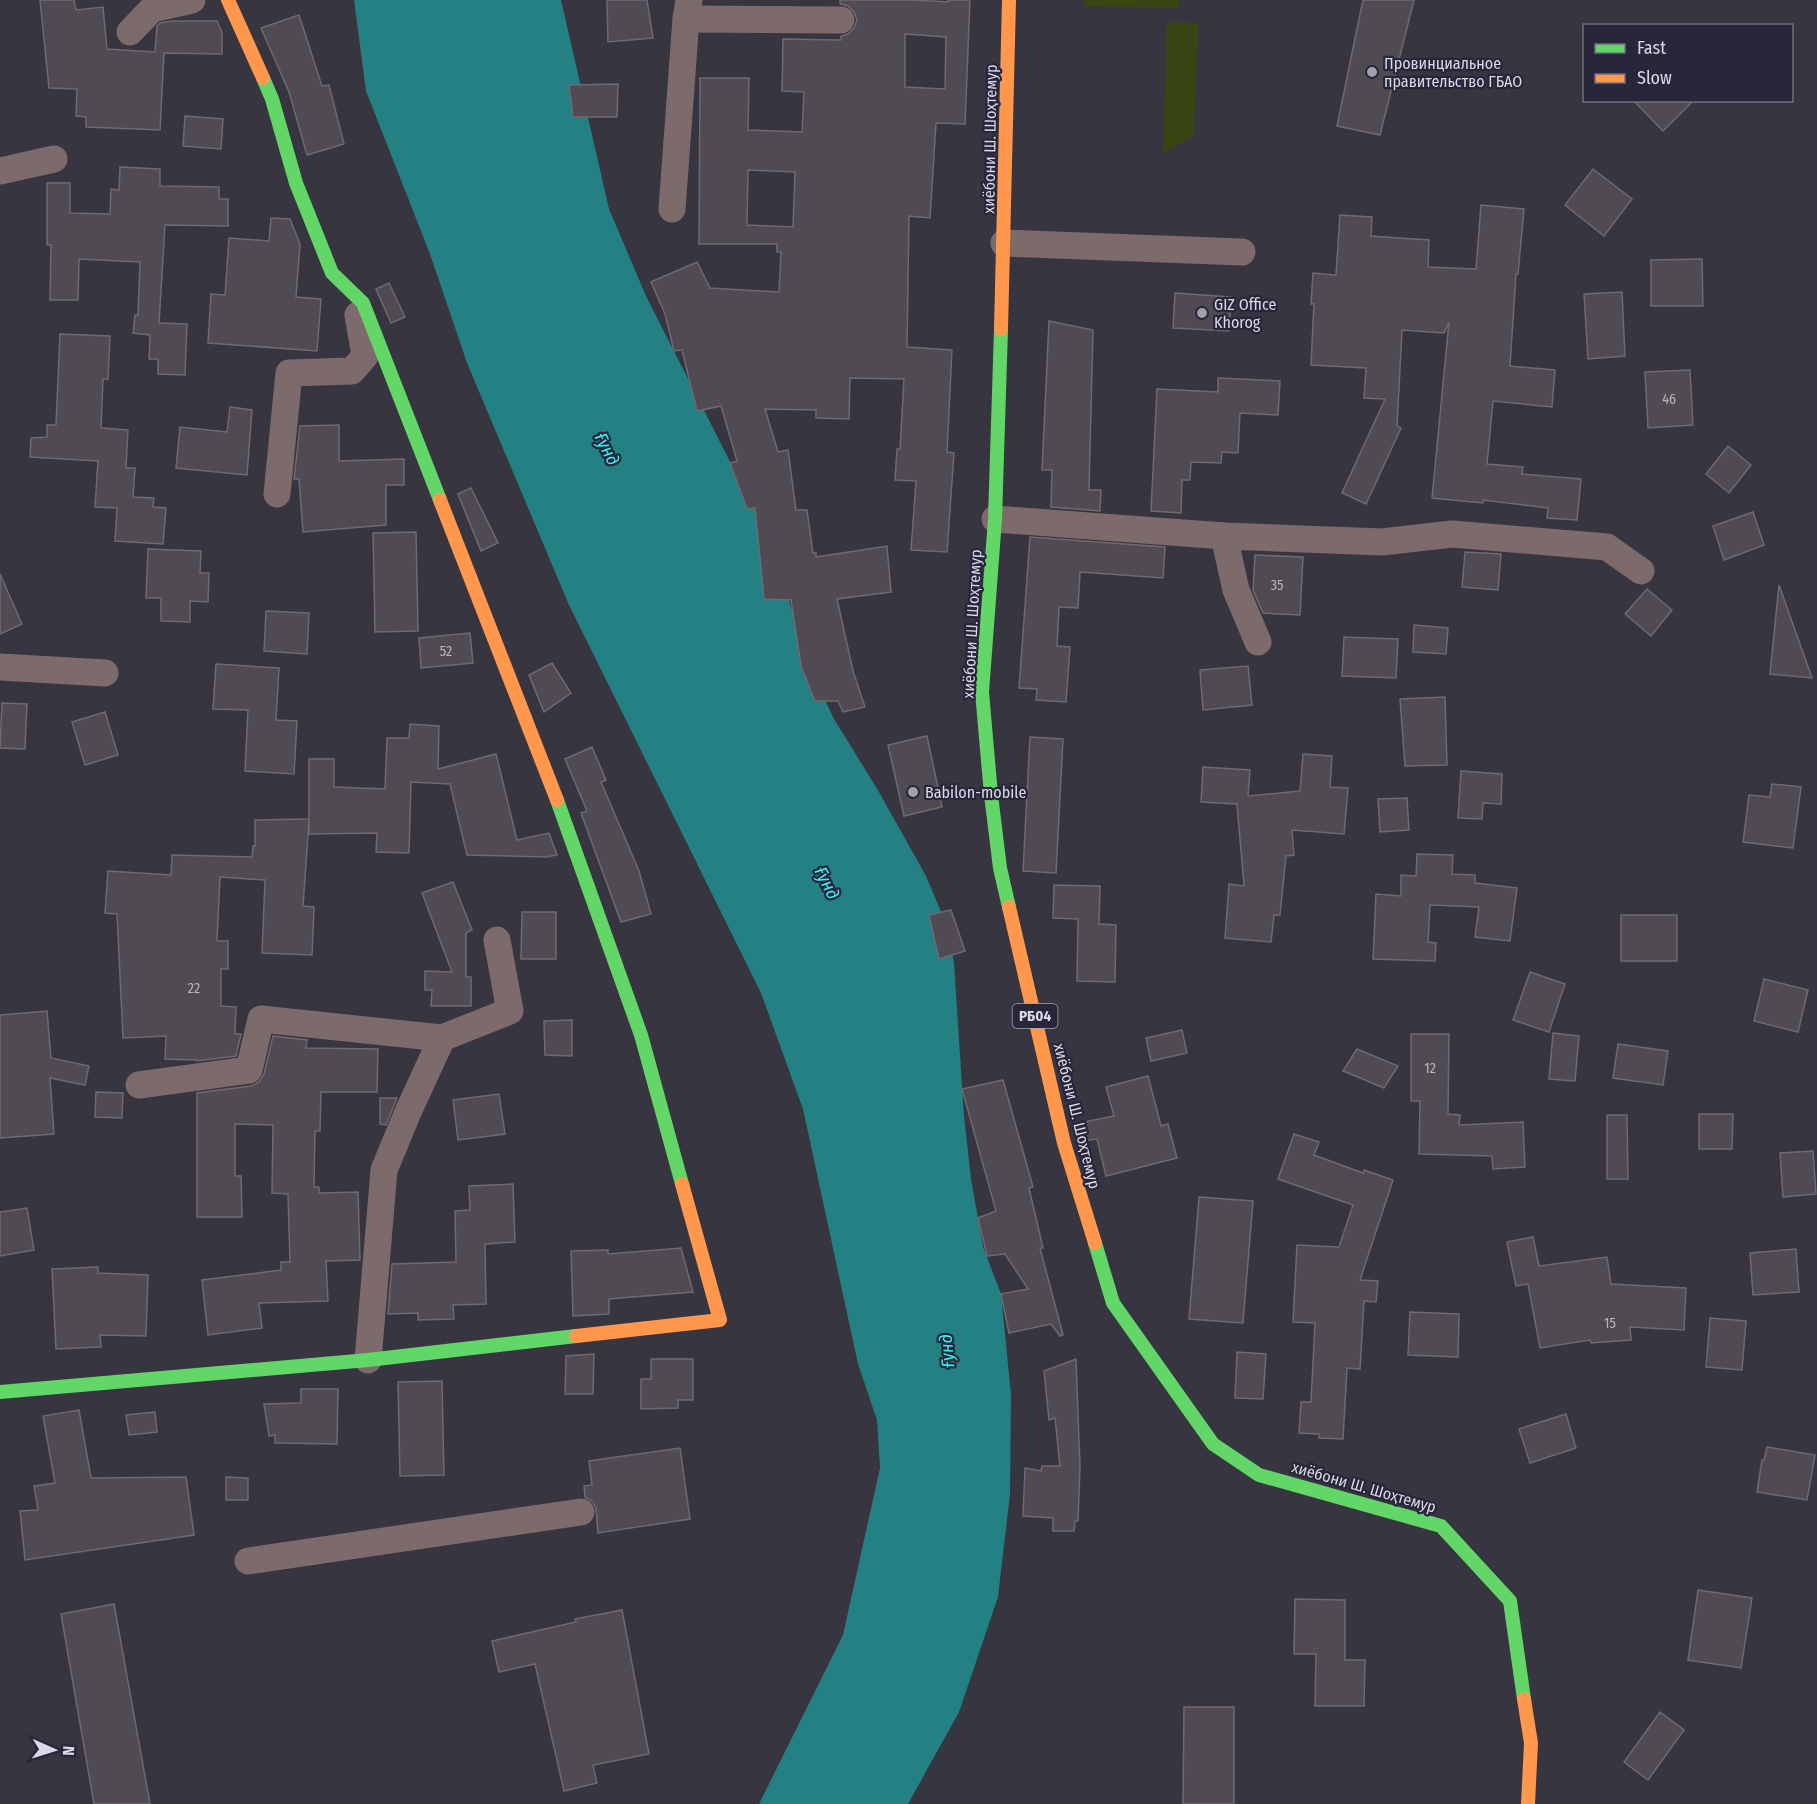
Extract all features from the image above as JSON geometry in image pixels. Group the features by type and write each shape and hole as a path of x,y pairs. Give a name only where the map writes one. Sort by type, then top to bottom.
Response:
{"street":[{"path":"130,32 152,9 192,0"},
{"path":"0,1392 368,1360 720,1320 641,1035 544,764 363,303 332,273 296,183 272,99 228,0"},
{"name":"хиёбони Ш. Шоҳтемур","path":"1009,0 1005,243 994,519 982,692 1000,868 1064,1143 1113,1303 1213,1444 1259,1475 1441,1526 1510,1601 1531,1743 1528,1804"},
{"path":"672,209 687,10 842,20"},
{"path":"0,171 54,159"},
{"path":"1005,243 1242,252"},
{"path":"277,494 289,373 352,371 365,356 358,315 363,303"},
{"path":"994,519 1224,536 1382,542 1452,534 1607,547 1641,571"},
{"path":"1224,536 1236,590 1258,642"},
{"path":"0,667 105,674"},
{"path":"139,1084 249,1070 261,1019 442,1038 510,1011 497,940"},
{"path":"368,1360 384,1170 442,1038"},
{"path":"248,1561 581,1512"}],"shaded area":[{"path":"1084,0 1179,0 1179,8 1084,6"},
{"path":"1167,22 1198,23 1194,136 1163,153"}],"water":[{"name":"Ғунд","path":"354,0 561,0 609,209 646,296 755,511 779,567 808,664 834,719 879,792 926,876 947,926 954,963 964,1116 971,1179 983,1247 1001,1294 1011,1395 1010,1494 998,1597 959,1712 908,1804 759,1804 843,1635 880,1468 877,1420 858,1364 803,1109 761,993 569,605 467,363 430,254 366,91"}],"building":[{"path":"40,0 74,0 76,10 103,7 107,49 155,52 157,26 160,23 217,21 222,33 222,54 164,53 160,130 86,127 86,117 76,116 77,89 49,88"},
{"path":"607,0 647,0 653,38 608,42"},
{"path":"840,0 948,2 948,0 970,0 965,124 936,123 930,218 909,216 907,347 952,350 947,452 954,453 947,552 911,550 916,481 895,480 897,449 900,449 904,379 850,378 849,419 816,418 816,410 765,409 778,452 788,450 796,510 807,510 813,553 816,553 816,557 887,546 891,592 837,599 853,671 865,707 843,712 838,701 815,701 801,666 791,600 764,599 755,508 747,509 730,463 737,461 721,406 697,411 682,350 674,351 665,314 651,282 697,262 710,288 779,292 781,252 777,252 777,244 699,244 700,78 749,78 748,130 802,132 804,92 782,91 783,39 841,40 841,36 848,34 854,28 857,20 854,12 848,6 840,4","holes":["905,34 946,37 945,89 905,87","748,170 795,172 793,227 747,225"]},
{"name":"Провинциальное правительство ГБАО","path":"1363,0 1414,0 1380,135 1337,126"},
{"path":"299,15 322,86 329,85 344,144 307,155 289,92 261,28"},
{"path":"618,84 617,117 573,117 569,85"},
{"path":"1635,102 1692,102 1663,131"},
{"path":"185,116 223,119 221,149 183,146"},
{"path":"120,167 160,169 160,186 219,187 219,199 228,199 228,226 165,225 159,323 187,324 185,375 158,374 158,359 149,359 150,335 133,333 135,315 138,315 140,262 79,259 78,300 50,300 51,245 47,245 47,183 70,183 70,213 110,214 111,189 119,190"},
{"path":"1593,169 1632,199 1604,236 1565,205"},
{"path":"1481,205 1524,209 1518,274 1516,274 1510,366 1555,370 1552,407 1493,401 1487,464 1523,467 1522,474 1581,479 1577,520 1547,518 1548,508 1483,500 1483,503 1432,498 1449,322 1444,333 1402,330 1397,426 1401,428 1366,504 1342,493 1385,399 1364,398 1366,368 1311,365 1313,273 1336,275 1340,215 1372,217 1371,236 1429,240 1428,267 1476,269"},
{"path":"271,218 290,219 300,244 296,297 321,299 317,351 208,343 211,294 225,295 229,238 269,241"},
{"path":"1702,259 1703,306 1651,306 1651,260"},
{"path":"389,283 405,317 391,323 376,289"},
{"path":"1622,292 1625,356 1588,359 1584,294"},
{"name":"GIZ Office Khorog","path":"1175,293 1231,297 1229,331 1173,328"},
{"path":"1049,321 1093,330 1089,490 1101,490 1100,511 1051,507 1052,470 1042,470"},
{"path":"60,334 110,336 108,379 103,379 101,428 128,430 126,468 135,468 133,497 154,498 153,507 166,508 163,544 115,541 117,508 95,507 98,461 30,457 31,438 47,437 47,425 56,425"},
{"path":"1690,370 1693,425 1648,428 1645,372"},
{"path":"1218,378 1280,381 1278,415 1240,413 1238,453 1222,452 1221,463 1191,462 1190,480 1182,480 1181,513 1151,511 1157,389 1218,392"},
{"path":"230,407 252,410 247,475 176,468 180,427 227,432"},
{"path":"339,425 339,461 404,459 404,485 386,485 386,525 303,532 299,479 294,479 300,426"},
{"path":"1728,446 1751,465 1729,493 1706,474"},
{"path":"471,488 498,543 481,551 458,494"},
{"path":"1753,512 1764,545 1724,560 1713,526"},
{"path":"416,532 418,631 375,632 373,533"},
{"path":"1030,537 1165,547 1163,578 1080,572 1078,608 1059,607 1057,646 1070,647 1066,702 1036,700 1037,689 1019,688"},
{"path":"148,549 201,551 200,573 209,573 208,602 190,601 190,622 161,621 161,598 146,598"},
{"path":"1465,552 1501,554 1498,590 1462,587"},
{"path":"1255,555 1303,557 1300,615 1263,613 1253,590"},
{"path":"0,574 22,624 0,634"},
{"path":"1779,585 1812,678 1770,674"},
{"path":"1647,589 1672,610 1651,636 1625,614"},
{"path":"266,611 309,613 307,654 264,651"},
{"path":"1414,625 1448,628 1446,654 1413,652"},
{"path":"470,633 473,663 421,668 419,638"},
{"path":"1344,637 1398,639 1396,678 1342,676"},
{"path":"552,663 571,693 544,712 529,675"},
{"path":"216,664 279,668 276,720 297,721 294,774 245,771 248,710 213,709"},
{"path":"1248,666 1252,705 1203,710 1200,670"},
{"path":"1445,697 1447,765 1405,766 1400,699"},
{"path":"2,703 27,704 25,749 0,748"},
{"path":"105,712 118,755 85,765 72,722"},
{"path":"410,724 439,726 438,769 496,754 517,840 549,833 557,855 546,857 467,855 450,784 411,782 409,853 376,852 377,833 309,834 309,820 303,906 314,907 312,955 262,953 265,880 220,877 217,941 228,941 228,969 221,969 221,1006 236,1007 235,1034 241,1034 236,1056 197,1061 165,1059 166,1036 123,1038 117,914 105,913 108,871 171,875 172,855 252,857 253,846 255,846 255,820 309,819 309,759 334,759 334,787 385,789 387,738 409,738"},
{"path":"927,736 942,807 904,816 888,745"},
{"path":"1030,737 1063,739 1056,873 1023,871"},
{"path":"592,747 606,780 601,782 639,871 651,914 621,922 581,813 587,811 565,759"},
{"path":"1303,754 1332,756 1330,787 1348,788 1344,834 1292,830 1294,855 1286,856 1280,915 1274,915 1271,942 1225,938 1229,884 1244,886 1237,804 1201,802 1203,767 1250,770 1248,796 1300,791"},
{"path":"1461,771 1502,774 1501,804 1483,803 1482,819 1458,818"},
{"path":"1772,784 1801,787 1793,848 1743,842 1749,795 1770,797"},
{"path":"1407,798 1409,830 1380,832 1378,799"},
{"path":"1417,854 1453,855 1452,874 1475,875 1475,883 1517,888 1510,941 1475,937 1479,907 1430,905 1428,942 1436,943 1435,961 1373,959 1376,894 1401,896 1401,875 1416,876"},
{"path":"453,882 472,930 466,933 466,977 471,977 471,1006 431,1006 432,990 425,990 425,971 452,972 422,893"},
{"path":"1054,885 1100,886 1099,924 1116,925 1115,982 1077,981 1078,919 1053,918"},
{"path":"951,910 965,951 939,959 929,915"},
{"path":"522,912 556,912 556,959 521,959"},
{"path":"1621,915 1677,915 1677,961 1621,961"},
{"path":"1530,972 1565,984 1549,1032 1513,1020"},
{"path":"1764,979 1808,990 1798,1032 1754,1021"},
{"path":"47,1011 51,1058 89,1066 85,1085 50,1078 54,1134 0,1138 0,1015"},
{"path":"572,1020 572,1056 545,1055 544,1021"},
{"path":"1182,1030 1187,1053 1151,1061 1146,1038"},
{"path":"1553,1033 1579,1036 1575,1081 1549,1079"},
{"path":"1411,1034 1449,1034 1448,1114 1460,1115 1459,1125 1523,1122 1525,1167 1493,1169 1492,1156 1419,1154 1420,1101 1411,1101"},
{"path":"273,1036 307,1040 306,1048 378,1049 377,1092 321,1092 320,1131 315,1131 314,1187 319,1187 319,1193 358,1192 360,1260 326,1261 328,1301 259,1303 262,1328 208,1335 202,1280 281,1270 281,1262 290,1262 288,1194 272,1193 273,1125 235,1124 235,1176 241,1176 242,1217 197,1217 197,1093 251,1086 259,1082 264,1074"},
{"path":"1618,1044 1668,1051 1663,1085 1613,1078"},
{"path":"1357,1049 1398,1066 1384,1088 1343,1071"},
{"path":"1148,1076 1161,1126 1168,1124 1177,1158 1106,1176 1097,1139 1083,1141 1079,1123 1114,1116 1106,1087"},
{"path":"1003,1080 1033,1187 1029,1188 1043,1248 1040,1248 1063,1335 1060,1336 1051,1324 1009,1333 1001,1294 1028,1289 1005,1254 987,1256 978,1218 996,1211 962,1089"},
{"path":"96,1092 123,1093 122,1118 95,1117"},
{"path":"499,1094 505,1134 458,1140 453,1100"},
{"path":"380,1098 397,1098 386,1125 380,1124"},
{"path":"1699,1114 1733,1114 1732,1149 1699,1149"},
{"path":"1607,1115 1627,1115 1628,1179 1607,1179"},
{"path":"1294,1134 1319,1142 1314,1155 1363,1173 1364,1170 1393,1180 1360,1280 1378,1281 1376,1302 1364,1301 1360,1369 1347,1368 1343,1439 1319,1438 1319,1434 1299,1433 1301,1402 1311,1402 1315,1323 1293,1322 1297,1245 1339,1247 1353,1205 1278,1179"},
{"path":"1813,1151 1816,1194 1783,1197 1780,1153"},
{"path":"513,1184 515,1242 485,1244 486,1304 453,1305 454,1319 418,1320 418,1313 388,1314 392,1264 456,1262 455,1211 470,1210 469,1186"},
{"path":"1199,1197 1253,1201 1243,1323 1189,1319"},
{"path":"27,1208 34,1250 0,1256 0,1212"},
{"path":"1533,1237 1539,1266 1607,1257 1611,1284 1686,1288 1684,1330 1630,1327 1631,1340 1591,1343 1590,1340 1540,1348 1528,1284 1516,1286 1507,1242"},
{"path":"681,1248 693,1292 609,1299 609,1314 573,1316 571,1251 608,1250 608,1254"},
{"path":"1796,1249 1799,1292 1753,1295 1750,1253"},
{"path":"98,1267 98,1273 148,1275 146,1336 100,1335 101,1347 56,1349 52,1269"},
{"path":"1410,1312 1459,1314 1458,1357 1408,1355"},
{"path":"1710,1318 1746,1321 1742,1370 1706,1367"},
{"path":"1237,1352 1266,1354 1263,1399 1235,1398"},
{"path":"594,1354 593,1394 565,1394 566,1356"},
{"path":"651,1359 693,1359 693,1400 678,1400 678,1408 641,1409 641,1379 651,1379"},
{"path":"1076,1359 1080,1467 1078,1521 1075,1521 1074,1531 1053,1531 1053,1518 1023,1516 1025,1468 1041,1471 1042,1466 1060,1466 1055,1418 1049,1420 1044,1371"},
{"path":"442,1381 444,1475 400,1476 398,1382"},
{"path":"301,1389 338,1389 337,1444 275,1443 275,1435 269,1436 264,1404 301,1403"},
{"path":"79,1410 91,1478 186,1477 194,1535 25,1560 20,1511 38,1510 34,1486 55,1483 43,1416"},
{"path":"155,1412 157,1432 129,1435 126,1415"},
{"path":"1566,1414 1576,1448 1530,1463 1519,1429"},
{"path":"1767,1447 1815,1455 1807,1500 1757,1492 1762,1460 1764,1460"},
{"path":"680,1448 690,1519 598,1533 596,1509 593,1502 585,1497 584,1486 592,1485 589,1461"},
{"path":"226,1477 248,1478 248,1500 226,1500"},
{"path":"1698,1590 1752,1598 1741,1668 1688,1660"},
{"path":"1295,1599 1345,1600 1345,1660 1365,1660 1364,1706 1315,1706 1316,1654 1294,1654"},
{"path":"114,1604 150,1804 94,1804 61,1614"},
{"path":"622,1610 649,1754 593,1765 597,1783 564,1791 535,1664 499,1672 492,1641 576,1622 575,1619"},
{"path":"1184,1707 1234,1707 1234,1804 1183,1804"},
{"path":"1660,1712 1684,1730 1648,1780 1624,1762"}],"traffic: fast":[{"path":"263,78 272,99 296,183 332,273 363,303 440,500"},
{"path":"1001,329 995,519 982,692 1000,868 1009,907"},
{"path":"557,800 641,1035 682,1184"},
{"path":"1095,1243 1113,1303 1213,1444 1259,1475 1441,1526 1510,1601 1524,1699"},
{"path":"0,1392 368,1360 576,1336"}],"traffic: slow":[{"path":"228,0 263,78"},
{"path":"1001,329 1009,0"},
{"path":"440,500 557,800"},
{"path":"1009,907 1064,1143 1095,1243"},
{"path":"576,1336 720,1320 682,1184"},
{"path":"1524,1699 1531,1743 1528,1804"}],"place":[{"name":"Провинциальное правительство ГБАО","path":"1372,72"},
{"name":"GIZ Office Khorog","path":"1202,313"},
{"name":"Babilon-mobile","path":"913,792"}]}
